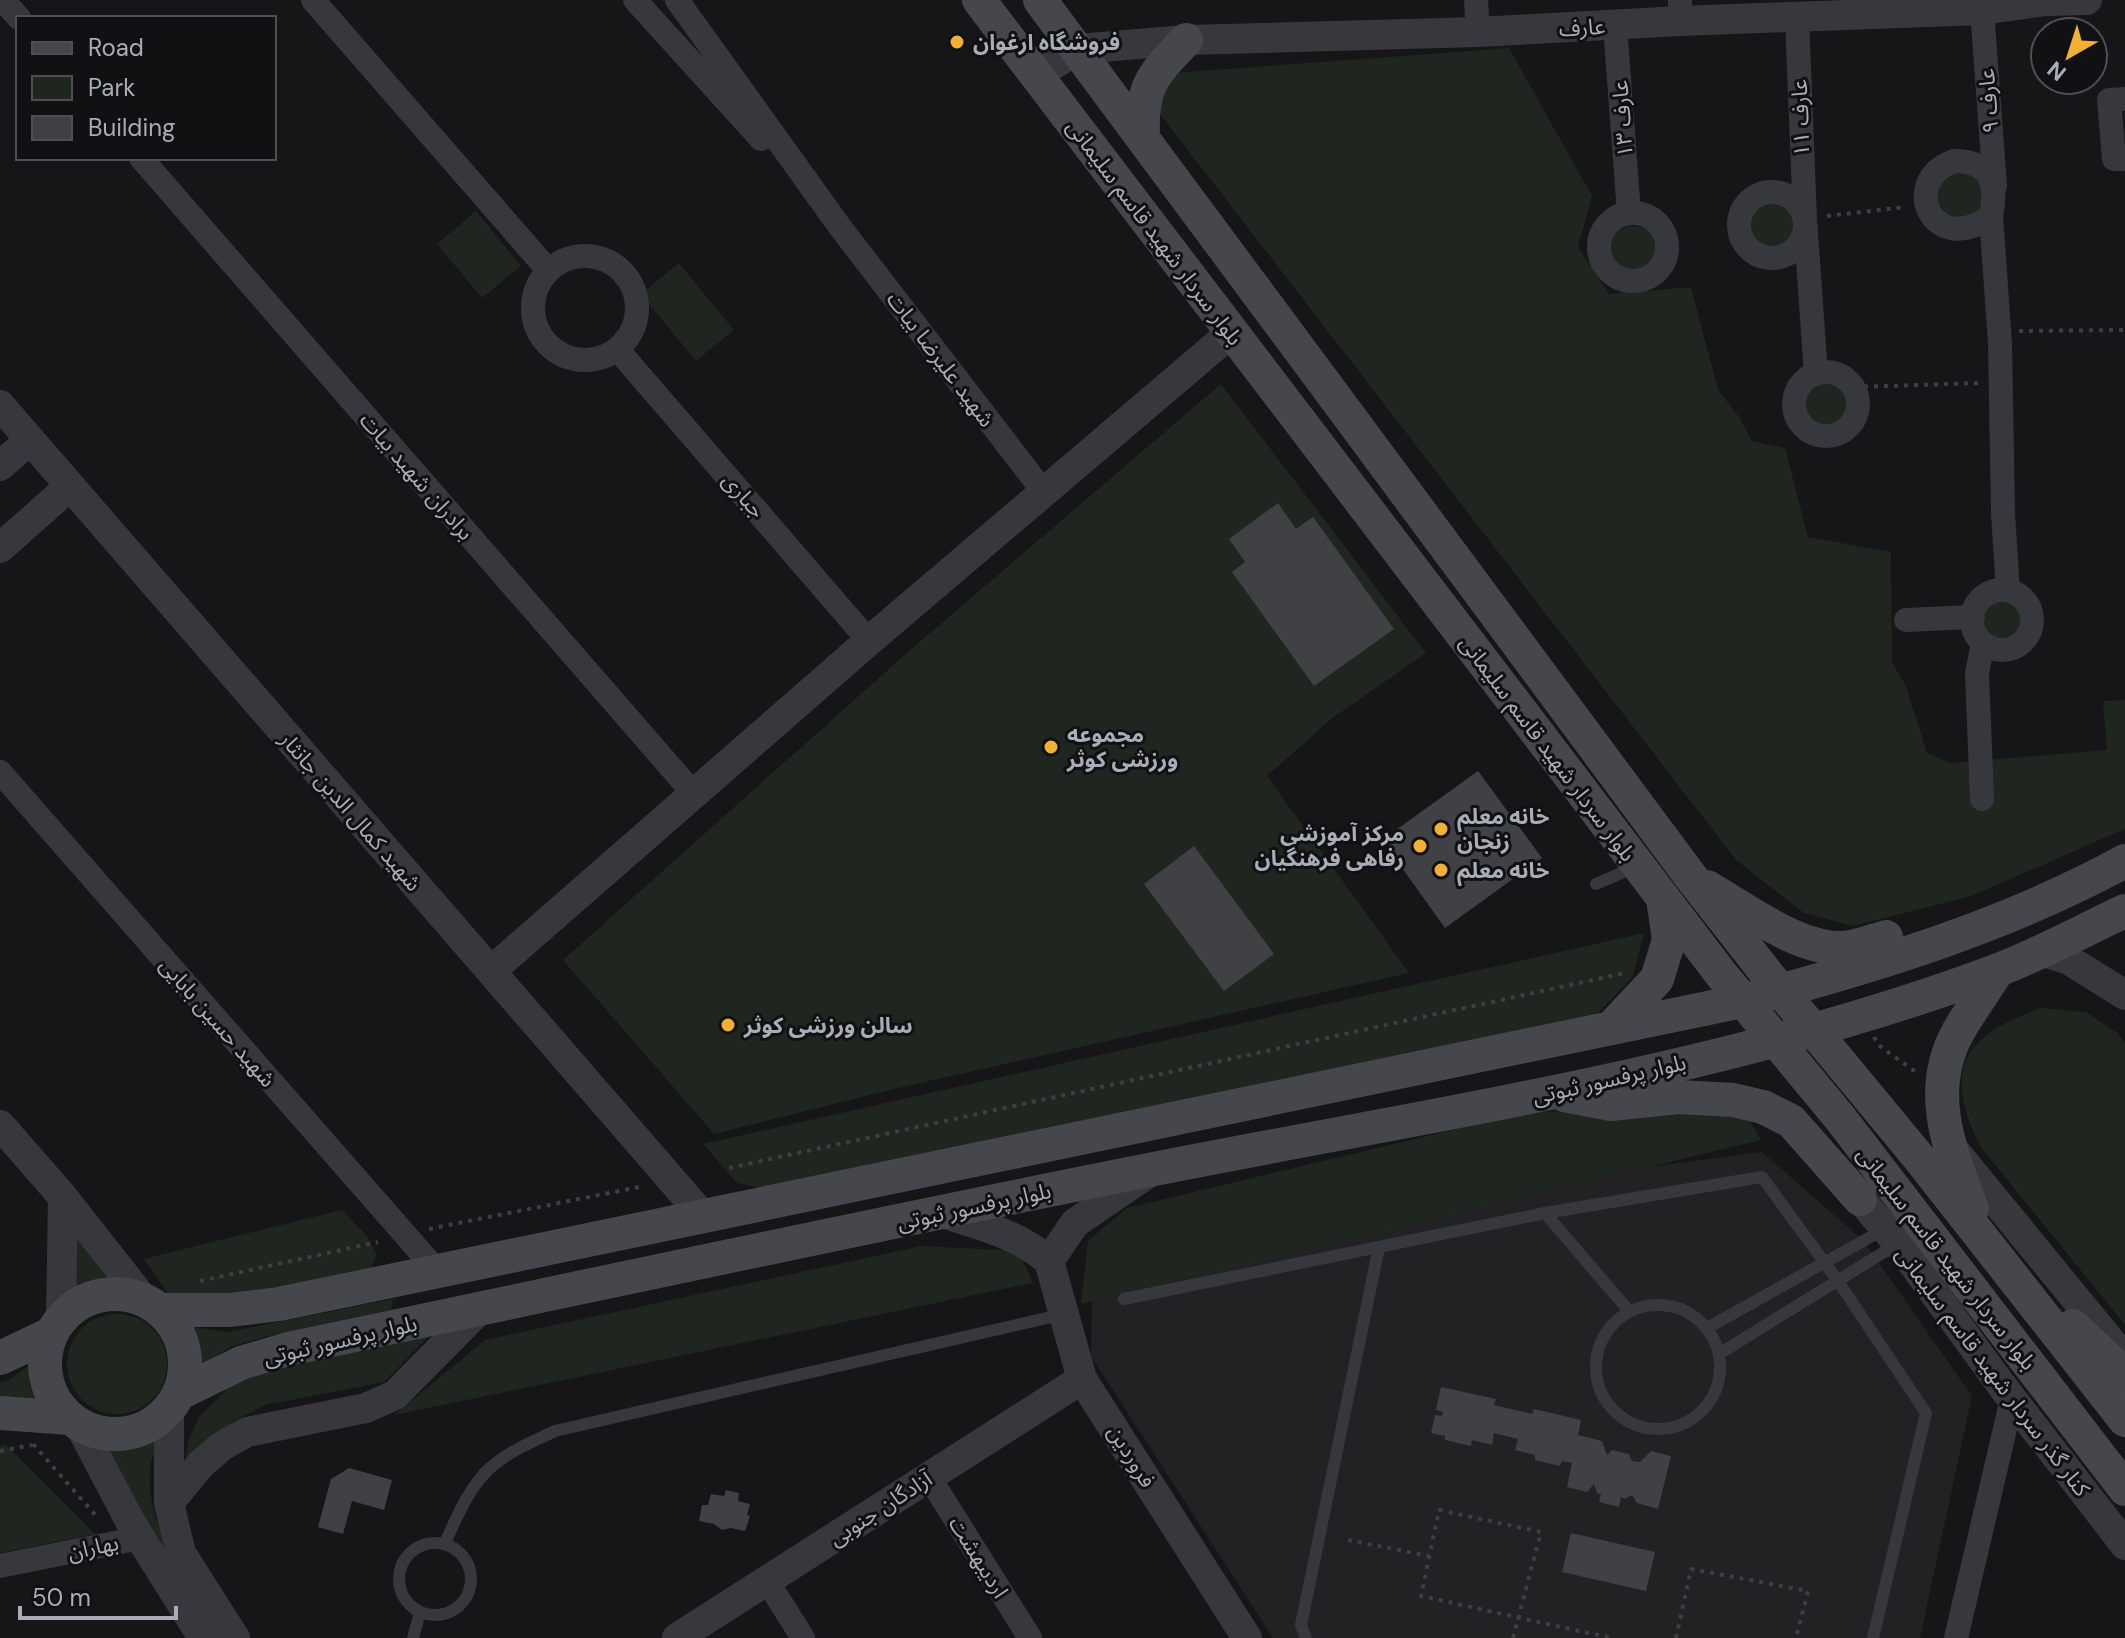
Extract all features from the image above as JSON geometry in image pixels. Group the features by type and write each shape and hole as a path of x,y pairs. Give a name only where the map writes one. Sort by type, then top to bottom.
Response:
{"main road":[{"name":"بلوار سردار شهید قاسم سلیمانی","path":"979,0 1742,1001 1840,1118 2125,1489"},
{"name":"بلوار سردار شهید قاسم سلیمانی","path":"1040,0 1691,877 2125,1420"},
{"path":"1143,136 1142,105 1150,81 1186,40"},
{"name":"بلوار پرفسور ثبوتی","path":"152,1305 230,1310 279,1304 1742,1001 1889,959 1978,927 2125,861"},
{"path":"1691,877 1772,925 1824,947 1846,948 1952,918 1978,927"},
{"path":"1612,1027 1657,979 1669,940 1663,898"},
{"name":"بلوار پرفسور ثبوتی","path":"174,1401 241,1363 288,1349 1153,1169 1552,1093 1815,1030 1998,970 2125,911"},
{"path":"1998,970 1958,1032 1947,1056 1940,1091 1947,1141 1984,1241 2125,1375"},
{"path":"1552,1093 1611,1104 1679,1097 1733,1100 1763,1107 1791,1121 1860,1199"},
{"path":"0,1358 56,1326 74,1306 99,1296 127,1294 152,1305 172,1323 181,1339 185,1357 184,1376 174,1401 148,1425 122,1434 103,1433 74,1420 0,1413"},
{"path":"56,1326 46,1352 45,1370 49,1388 58,1404 74,1420"}],"street":[{"path":"3,0 17,16"},
{"path":"313,0 548,270"},
{"name":"شهید علیرضا بیات","path":"635,0 840,227"},
{"name":"شهید علیرضا بیات","path":"677,0 840,227 1043,491"},
{"path":"1476,0 1478,32"},
{"name":"عارف","path":"1078,49 1186,40 1615,26 1680,10 1797,18 1864,7 1982,10 2046,1 2087,0"},
{"name":"عارف ۹","path":"1982,10 1999,332 2008,591"},
{"name":"عارف ۱۱","path":"1797,18 1805,219 1816,374"},
{"name":"عارف ۱۳","path":"1615,26 1629,213"},
{"path":"1036,76 1078,49"},
{"path":"2125,99 2109,100 2114,159 2125,159"},
{"name":"برادران شهید بیات","path":"143,160 694,794"},
{"path":"1954,161 1977,165 1992,181 1993,204 1972,228 1949,228 1939,223 1927,204 1928,182 1943,165 1954,161"},
{"path":"573,256 601,257 625,273 637,299 635,327 618,350 597,360 574,360 553,350 538,333 532,311 535,289 548,270 573,256"},
{"path":"491,971 869,641 1232,332"},
{"name":"جباری","path":"618,350 869,641"},
{"path":"1816,374 1837,374 1854,387 1858,397 1856,418 1841,433 1821,436 1802,426 1794,406 1799,386 1816,374"},
{"name":"شهید کمال الدین جانثار","path":"0,405 703,1216"},
{"path":"0,466 30,440"},
{"path":"0,548 70,486"},
{"path":"2008,591 2025,601 2030,609 2031,628 2027,637 2011,649 1992,648 1977,636 1973,617 1981,599 1989,593 2008,591"},
{"path":"1906,620 1973,617"},
{"path":"1982,799 1977,673 1983,643"},
{"name":"شهید حسین بابایی","path":"0,772 437,1271"},
{"path":"2041,951 2069,960 2125,995"},
{"path":"0,1125 152,1305"},
{"path":"1947,1141 2125,1359"},
{"path":"942,1213 1009,1235 1034,1247 1049,1261 1075,1223 1153,1169"},
{"path":"56,1326 63,1197"},
{"name":"کنار گذر سردار شهید قاسم سلیمانی","path":"1860,1199 1893,1238 2125,1545"},
{"name":"فروردین","path":"1049,1261 1082,1379 1247,1638"},
{"path":"169,1503 201,1464 222,1446 247,1432 366,1408 395,1395 480,1309"},
{"name":"آزادگان جنوبی","path":"677,1638 1082,1379"},
{"path":"1956,1638 2012,1399"},
{"path":"174,1401 169,1503 181,1553 235,1638"},
{"path":"74,1420 129,1540 197,1636"},
{"name":"اردیبهشت","path":"929,1477 1030,1638"},
{"name":"بهاران","path":"0,1566 129,1540"},
{"path":"767,1581 803,1638"}],"lane":[{"path":"1596,884 1638,865"},
{"path":"1124,1299 1545,1213 1762,1177 1838,1281 1926,1413 1873,1638"},
{"path":"1545,1213 1629,1311"},
{"path":"1707,1328 1823,1263 1893,1238"},
{"path":"1719,1354 1884,1252 1893,1238"},
{"path":"1306,1638 1301,1625 1379,1247"},
{"path":"1649,1305 1671,1306 1691,1314 1707,1328 1719,1354 1720,1375 1714,1396 1701,1413 1684,1425 1663,1430 1641,1428 1622,1419 1607,1404 1597,1384 1595,1363 1600,1342 1612,1324 1629,1311 1649,1305"},
{"path":"445,1543 461,1510 487,1470 515,1450 555,1431 1064,1314"},
{"path":"432,1542 456,1548 464,1557 472,1579 464,1601 444,1614 420,1612 403,1596 399,1584 399,1572 410,1552 432,1542"},
{"path":"413,1638 420,1612"}],"path":[{"path":"1805,219 1927,204"},
{"path":"1999,332 2125,330"},
{"path":"1854,387 2001,383"},
{"path":"729,1168 1630,972"},
{"path":"429,1229 650,1185"},
{"path":"199,1281 378,1242"},
{"path":"23,1441 35,1444 129,1540"},
{"path":"0,1451 35,1444"},
{"path":"1513,1638 1518,1618 1541,1532 1439,1510 1421,1596 1518,1618 1611,1638"},
{"path":"1348,1540 1429,1556"},
{"path":"1676,1638 1691,1569 1808,1591 1796,1638"}],"shaded area":[{"path":"1762,1152 1863,1240 1972,1396 1920,1638 1273,1638 1091,1356 1092,1298 1569,1177"}],"green space":[{"path":"1509,48 1592,196 1578,247 1609,294 1691,287 1718,390 1740,418 1752,441 1785,448 1808,537 1891,552 1892,662 1906,686 1927,753 1950,763 2107,750 2103,701 2125,700 2125,829 1971,896 1853,926 1804,913 1736,860 1157,110 1173,73"},
{"path":"1966,170 1985,185 1982,209 1960,219 1945,213 1937,199 1939,184 1944,177"},
{"path":"1772,201 1781,202 1789,208 1795,216 1795,234 1789,242 1781,248 1772,249 1763,248 1755,242 1749,234 1748,225 1749,216 1755,208 1763,202"},
{"path":"476,211 521,266 482,298 437,244"},
{"path":"1633,226 1642,227 1650,233 1656,241 1656,259 1650,267 1642,273 1633,274 1624,273 1616,267 1610,259 1609,250 1610,241 1616,233 1624,227"},
{"path":"679,263 734,330 696,361 641,294"},
{"path":"1826,380 1835,381 1843,387 1849,395 1849,413 1843,421 1835,427 1826,428 1817,427 1809,421 1803,413 1802,404 1803,395 1809,387 1817,381"},
{"name":"مجموعه ورزشی کوثر","path":"1221,384 1426,653 1331,719 1267,776 1409,973 894,1089 714,1134 563,960 909,651"},
{"path":"2004,599 2020,606 2027,622 2020,638 2004,645 1988,638 1981,622 1988,606"},
{"path":"1644,933 1632,978 1592,1019 773,1191 737,1183 703,1144"},
{"path":"2041,1008 2086,1012 2117,1033 2125,1043 2125,1325 1980,1146 1969,1119 1962,1075 1967,1058 1977,1043 1993,1030"},
{"path":"1527,1112 1747,1116 1761,1140 1081,1304 1088,1241 1127,1208"},
{"path":"342,1210 367,1236 377,1255 368,1274 254,1301 171,1298 144,1259"},
{"path":"68,1215 115,1283 100,1282 71,1290"},
{"path":"922,1246 1017,1248 1033,1283 394,1415 485,1340"},
{"path":"393,1299 391,1310 267,1336 230,1347 197,1369 193,1338 188,1326 227,1332"},
{"path":"117,1314 145,1322 159,1336 167,1364 159,1392 145,1406 117,1414 89,1406 75,1392 67,1364 75,1336 89,1322"},
{"path":"431,1334 384,1382 265,1405 234,1421 184,1467 189,1439 199,1417 231,1385 277,1368"},
{"path":"31,1364 30,1384 38,1403 0,1398 0,1382 9,1380"},
{"path":"160,1435 150,1471 155,1516 174,1559 225,1638 145,1528 108,1448 142,1445"},
{"path":"5,1444 95,1534 0,1553 0,1445"}],"building":[{"path":"1278,503 1296,529 1313,517 1394,629 1314,686 1232,572 1245,562 1229,539"},
{"path":"1478,771 1542,858 1445,928 1382,840"},
{"path":"1194,846 1274,954 1224,991 1144,884"},
{"path":"1441,1387 1496,1399 1494,1405 1532,1414 1534,1409 1581,1420 1578,1435 1602,1441 1607,1455 1612,1450 1629,1454 1632,1461 1640,1462 1651,1451 1671,1456 1658,1509 1637,1503 1632,1495 1625,1499 1621,1497 1619,1507 1599,1502 1601,1494 1597,1493 1594,1484 1587,1492 1567,1487 1572,1463 1562,1461 1560,1466 1535,1460 1535,1455 1515,1450 1518,1439 1494,1433 1492,1445 1472,1440 1471,1446 1431,1433 1435,1415 1442,1416 1443,1412 1436,1410"},
{"path":"349,1468 392,1480 384,1510 352,1501 343,1534 318,1527 331,1479"},
{"path":"726,1490 739,1493 738,1501 750,1504 745,1531 722,1530 714,1524 699,1521 702,1505 708,1505 711,1494 724,1496"},
{"path":"1571,1533 1655,1552 1646,1591 1562,1572"}],"place":[{"name":"فروشگاه ارغوان","path":"957,42"},
{"name":"مجموعه ورزشی کوثر","path":"1051,747"},
{"name":"خانه معلم زنجان","path":"1441,829"},
{"name":"مرکز آموزشی رفاهی فرهنگیان","path":"1420,846"},
{"name":"خانه معلم","path":"1441,870"},
{"name":"سالن ورزشی کوثر","path":"728,1025"}]}
